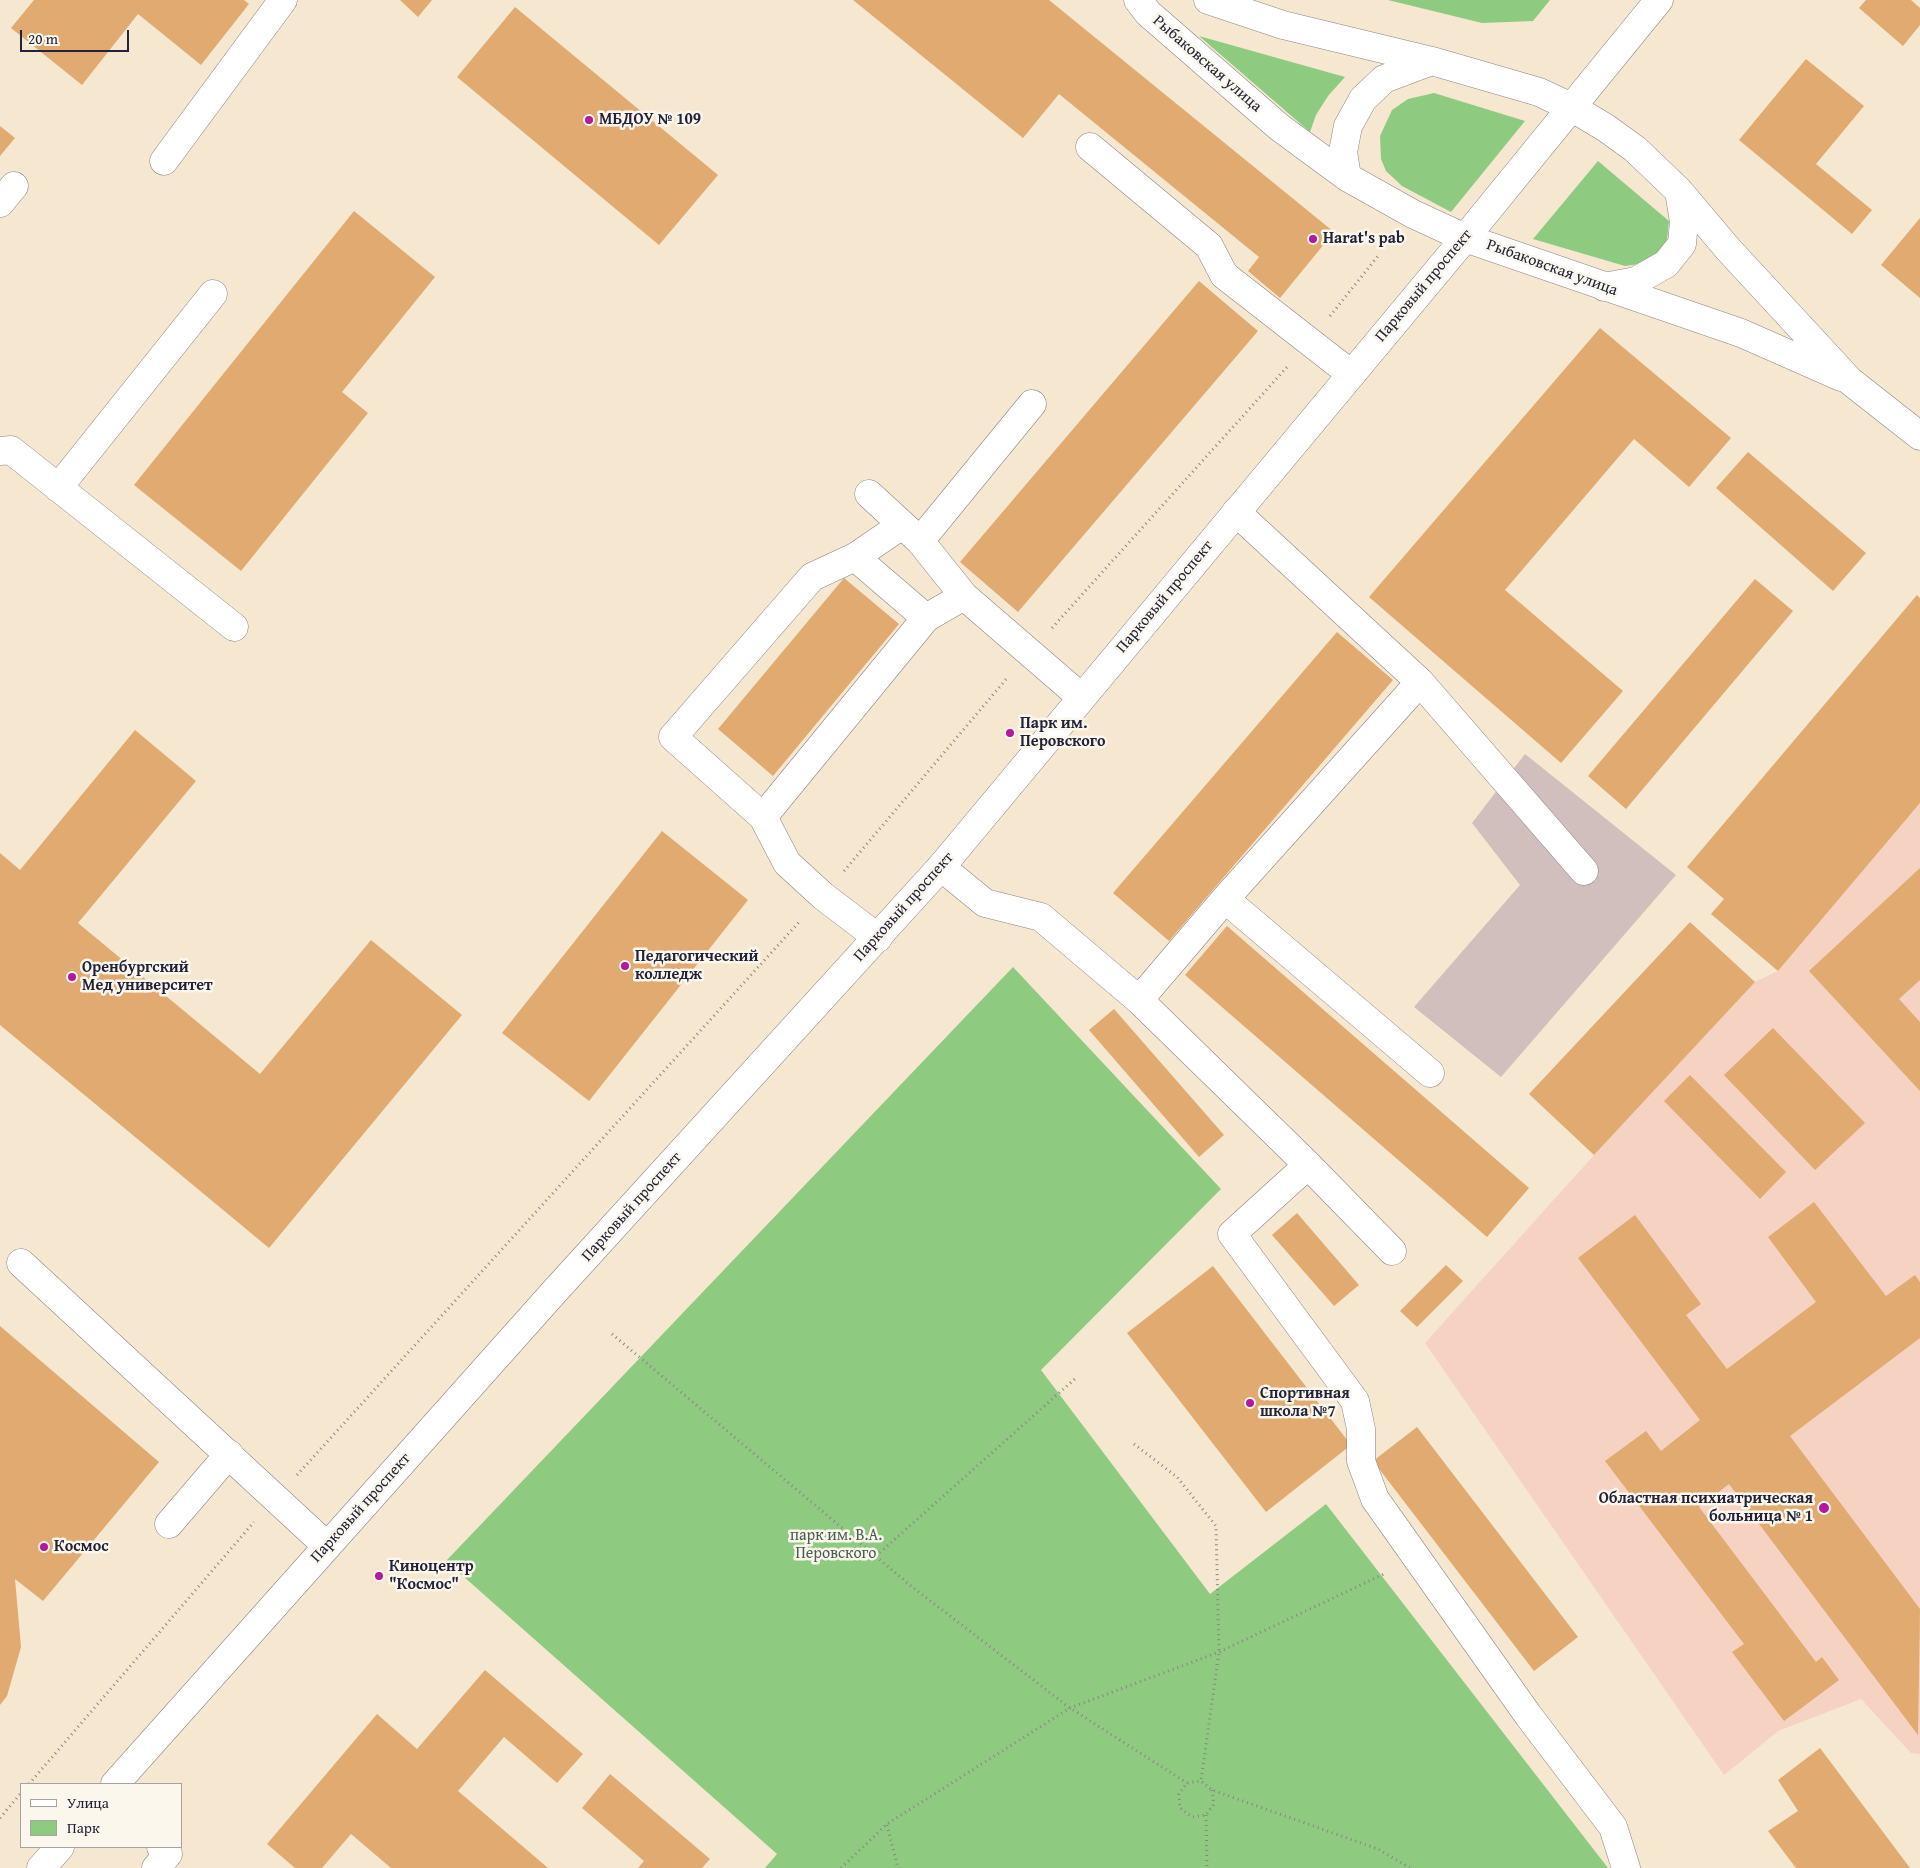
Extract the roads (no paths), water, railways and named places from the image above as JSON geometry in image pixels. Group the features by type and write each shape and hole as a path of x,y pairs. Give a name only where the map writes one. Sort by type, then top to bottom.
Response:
{"main road":[{"path":"164,161 283,0"},
{"name":"Рыбаковская улица","path":"1138,0 1148,12 1279,127 1347,176 1414,214 1465,238 1741,333 1850,381"},
{"name":"Рыбаковская улица","path":"1208,0 1283,25 1432,62 1532,90 1571,107 1635,149 1680,191 1728,249 1850,381 1920,436"},
{"name":"Парковый проспект","path":"116,1783 549,1298 941,868 1081,697 1465,238 1659,0"},
{"path":"1347,176 1343,152 1348,126 1362,100 1384,79 1432,62"},
{"path":"1090,147 1210,246 1224,275 1351,374"},
{"path":"1603,287 1636,281 1666,264 1682,244 1684,222 1680,191"},
{"path":"58,488 213,294"},
{"path":"878,938 823,896 787,863 763,816 673,737 812,577 911,533 1032,404"},
{"path":"0,451 11,450 234,627"},
{"path":"868,494 911,533 964,596 1081,697"},
{"path":"1236,512 1420,682 1584,871"},
{"path":"855,557 926,618"},
{"path":"763,816 926,618 964,596"},
{"path":"1138,1000 1225,899 1420,682"},
{"path":"941,868 985,903 1041,917 1138,1000 1308,1165 1392,1251"},
{"path":"1225,899 1430,1072"},
{"path":"1308,1165 1232,1234 1355,1401 1361,1429 1361,1461 1375,1499 1528,1715 1613,1826 1626,1868"},
{"path":"21,1264 327,1546"},
{"path":"169,1524 228,1454"},
{"path":"41,1868 59,1848"},
{"path":"156,1868 168,1854 162,1848"}],"place":[{"name":"МБДОУ № 109","path":"589,120"},
{"name":"Harat's pab","path":"1313,239"},
{"name":"Парк им. Перовского","path":"1010,733"},
{"name":"Педагогический колледж","path":"625,966"},
{"name":"Оренбургский Мед университет","path":"72,977"},
{"name":"Спортивная школа №7","path":"1250,1403"},
{"name":"Областная психиатрическая больница № 1","path":"1824,1508"},
{"name":"Космос","path":"44,1547"},
{"name":"Киноцентр \"Космос\"","path":"379,1576"}],"park label":[{"name":"парк им. В.А. Перовского","path":"836,1545"}]}
